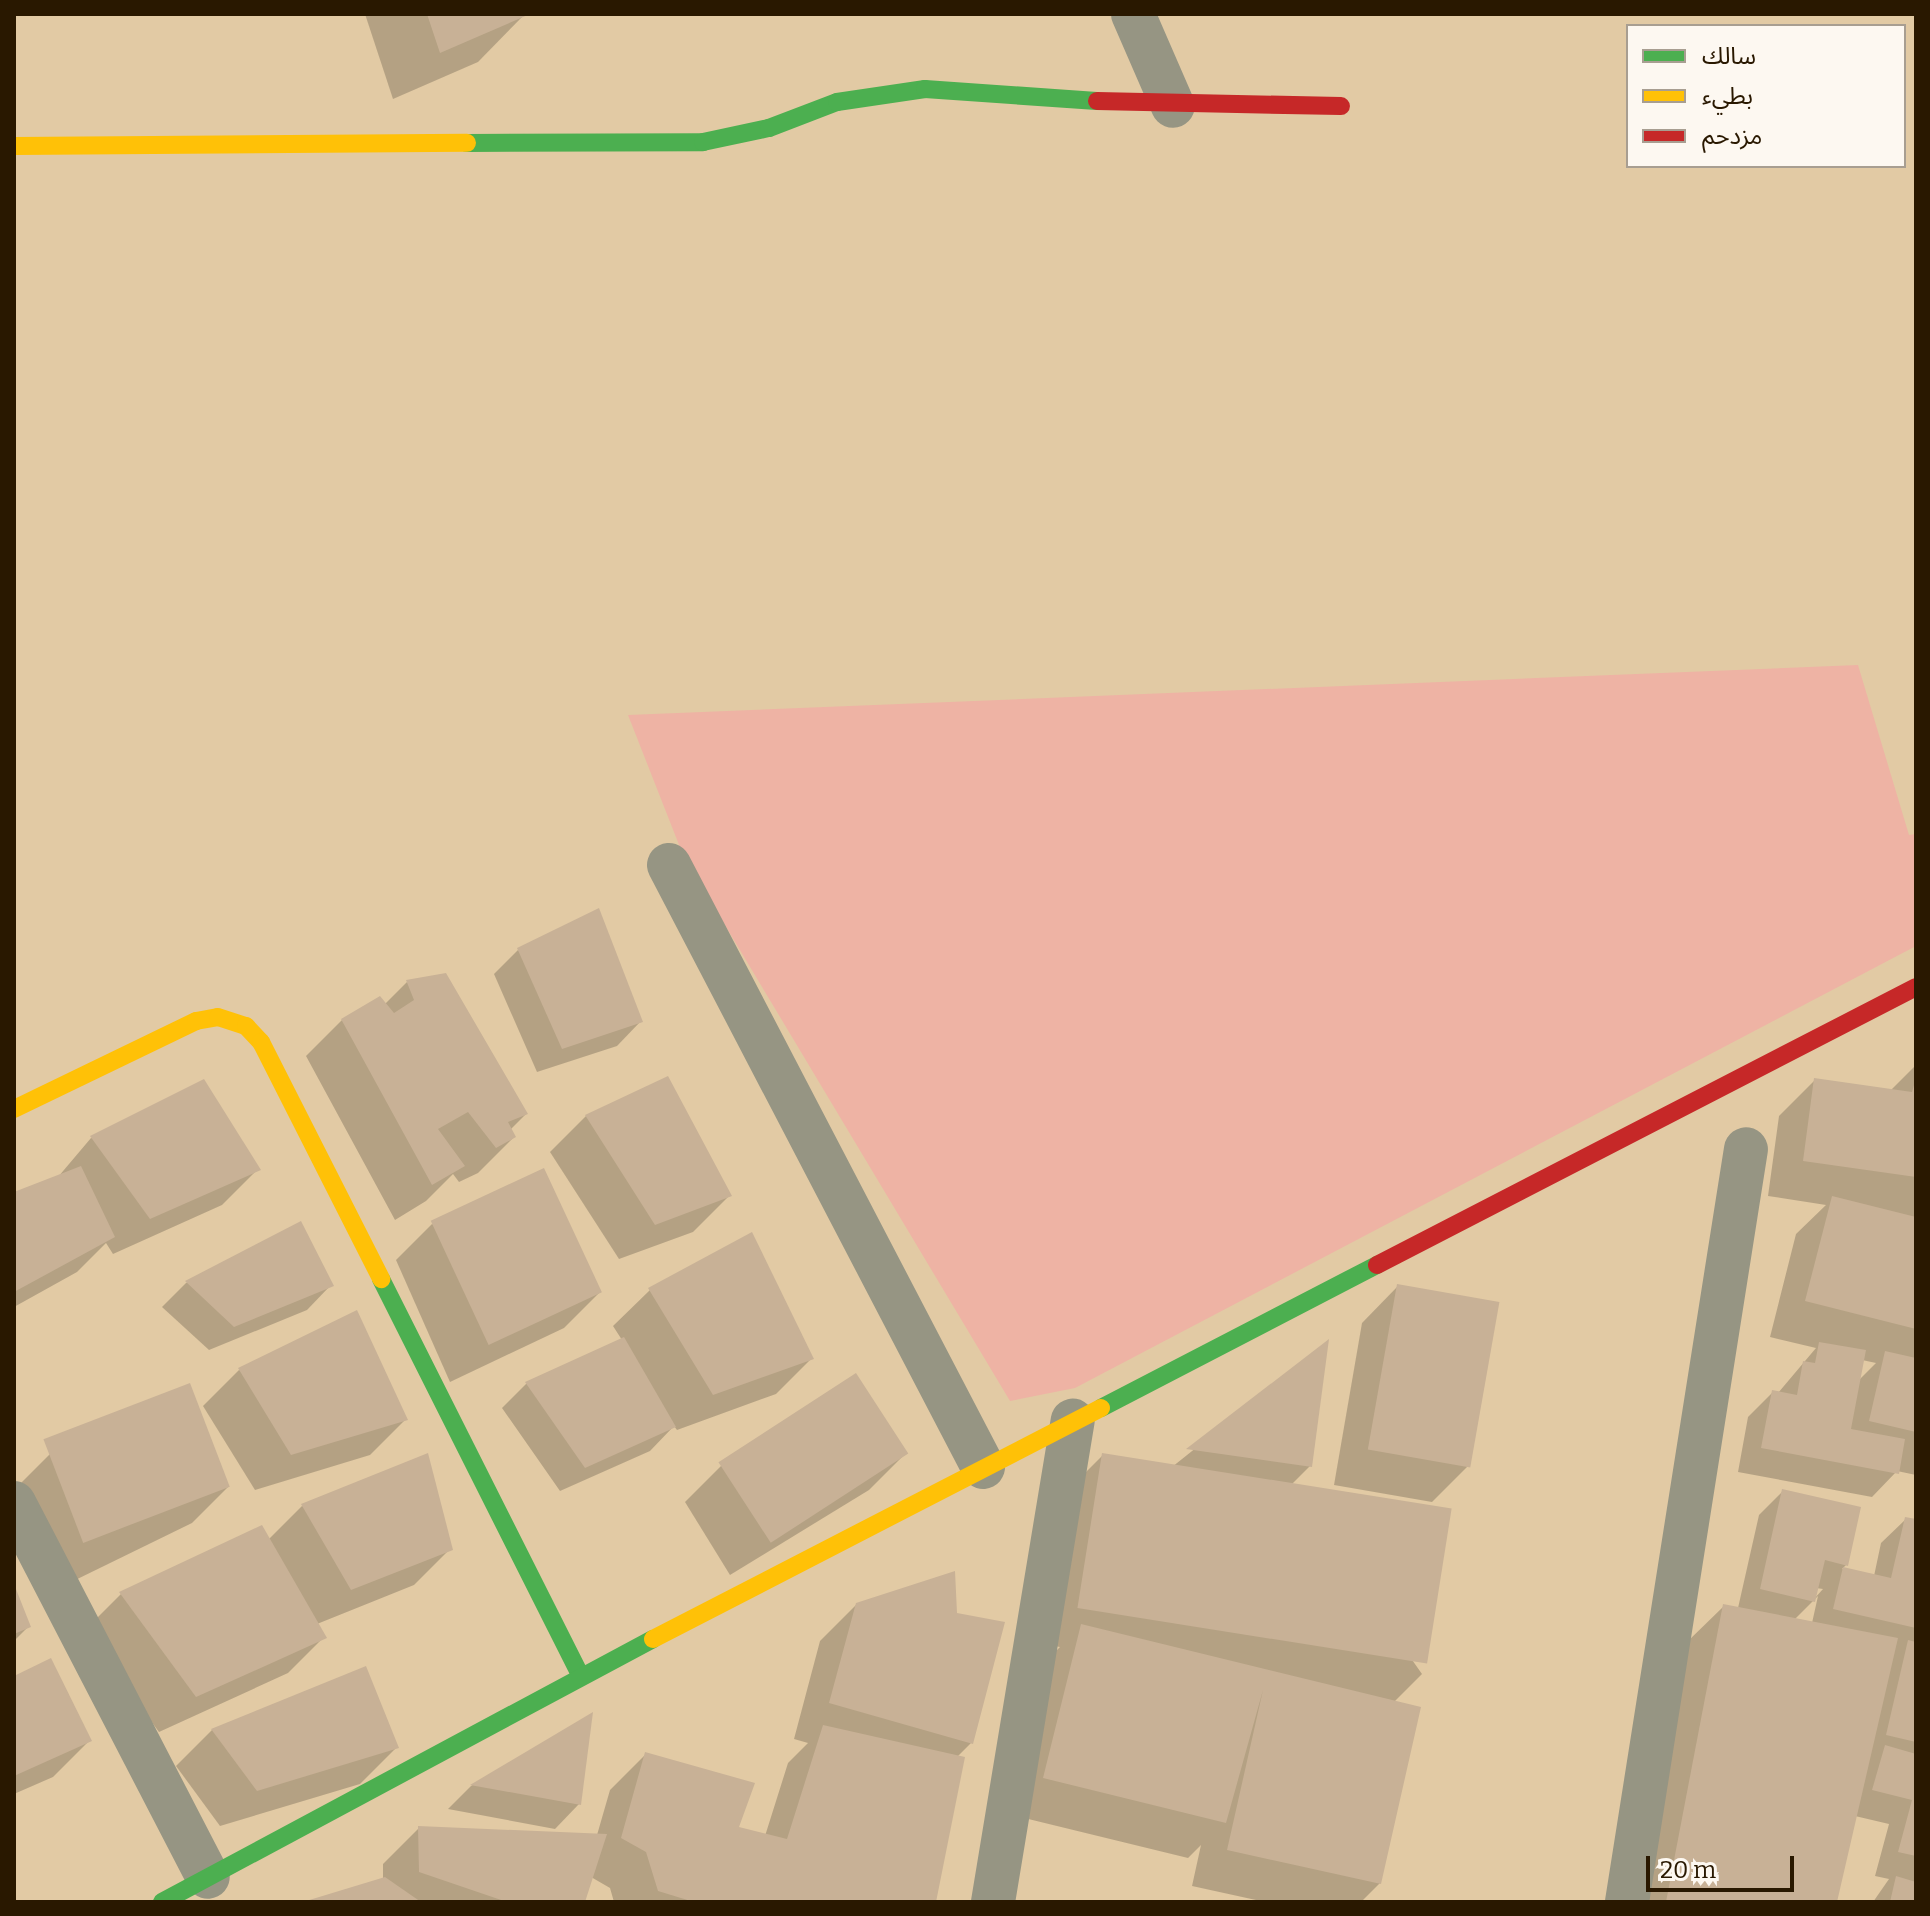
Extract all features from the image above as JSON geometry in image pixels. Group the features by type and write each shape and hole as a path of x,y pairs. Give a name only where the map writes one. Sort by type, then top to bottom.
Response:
{"street":[{"path":"1133,14 1173,106"},
{"path":"14,146 703,142 769,128 837,102 925,89 1173,106 1341,106"},
{"path":"669,865 983,1467"},
{"path":"162,1902 581,1676 1916,987"},
{"path":"14,1109 196,1021 218,1017 246,1026 261,1042 581,1676"},
{"path":"1627,1902 1746,1149"},
{"path":"993,1902 1073,1421"},
{"path":"14,1503 208,1877"}],"shaded area":[{"path":"1858,665 1909,835 1916,834 1916,946 1075,1388 1010,1401 683,855 628,715"}],"building":[{"path":"427,14 530,14 440,53"},
{"path":"599,908 643,1022 562,1049 517,948"},
{"path":"446,973 528,1114 508,1122 516,1137 496,1148 468,1112 438,1129 465,1166 432,1185 341,1019 380,996 394,1013 414,1000 406,980"},
{"path":"668,1076 732,1196 655,1225 585,1115"},
{"path":"1814,1078 1912,1092 1916,1078 1916,1177 1803,1161"},
{"path":"204,1079 261,1170 150,1219 90,1136"},
{"path":"81,1166 115,1237 14,1292 14,1192"},
{"path":"544,1168 602,1292 489,1345 431,1221"},
{"path":"1832,1196 1916,1217 1916,1329 1805,1301"},
{"path":"301,1221 334,1286 234,1327 185,1281"},
{"path":"752,1232 814,1359 713,1395 648,1288"},
{"path":"1397,1284 1499,1302 1470,1468 1368,1449"},
{"path":"357,1310 408,1420 291,1455 238,1368"},
{"path":"624,1337 676,1427 585,1468 525,1382"},
{"path":"1329,1339 1312,1467 1186,1449"},
{"path":"1819,1342 1866,1350 1851,1429 1905,1439 1899,1474 1761,1448 1772,1390 1797,1395 1803,1361 1815,1363"},
{"path":"1885,1351 1916,1358 1916,1432 1869,1421"},
{"path":"856,1373 908,1454 771,1543 718,1462"},
{"path":"190,1383 230,1487 83,1543 43,1439"},
{"path":"428,1453 453,1550 351,1590 301,1504"},
{"path":"1102,1453 1452,1508 1427,1663 1077,1608"},
{"path":"1782,1489 1861,1507 1848,1566 1825,1560 1815,1602 1760,1589"},
{"path":"1905,1517 1916,1519 1916,1628 1833,1609 1843,1567 1891,1578"},
{"path":"262,1525 327,1638 196,1697 119,1592"},
{"path":"955,1571 957,1613 1005,1622 973,1744 829,1703 856,1603"},
{"path":"14,1584 31,1627 14,1634"},
{"path":"1723,1604 1898,1638 1837,1902 1666,1902"},
{"path":"1081,1624 1421,1707 1381,1884 1227,1850 1263,1690 1226,1823 1043,1778"},
{"path":"1908,1640 1916,1642 1916,1742 1886,1735"},
{"path":"51,1658 92,1741 14,1776 14,1676"},
{"path":"366,1666 399,1748 257,1791 211,1729"},
{"path":"593,1712 581,1805 470,1785"},
{"path":"823,1725 965,1757 936,1902 694,1902 658,1891 646,1852 621,1838 645,1752 755,1783 739,1827 787,1839"},
{"path":"1885,1745 1916,1754 1916,1856 1898,1852 1912,1800 1872,1790"},
{"path":"418,1826 607,1834 585,1902 507,1902 419,1872"},
{"path":"1896,1876 1916,1882 1916,1902 1890,1902"},
{"path":"385,1877 421,1902 306,1902 306,1901"}],"traffic: fast":[{"path":"467,143 703,142 769,128 837,102 925,89 1097,101"},
{"path":"1101,1408 1377,1265"},
{"path":"381,1279 581,1676"},
{"path":"162,1902 653,1639"}],"traffic: slow":[{"path":"14,146 467,143"},
{"path":"14,1109 196,1021 218,1017 246,1026 261,1042 381,1279"},
{"path":"653,1639 1101,1408"}],"traffic: jam":[{"path":"1097,101 1341,106"},
{"path":"1377,1265 1916,987"}]}
